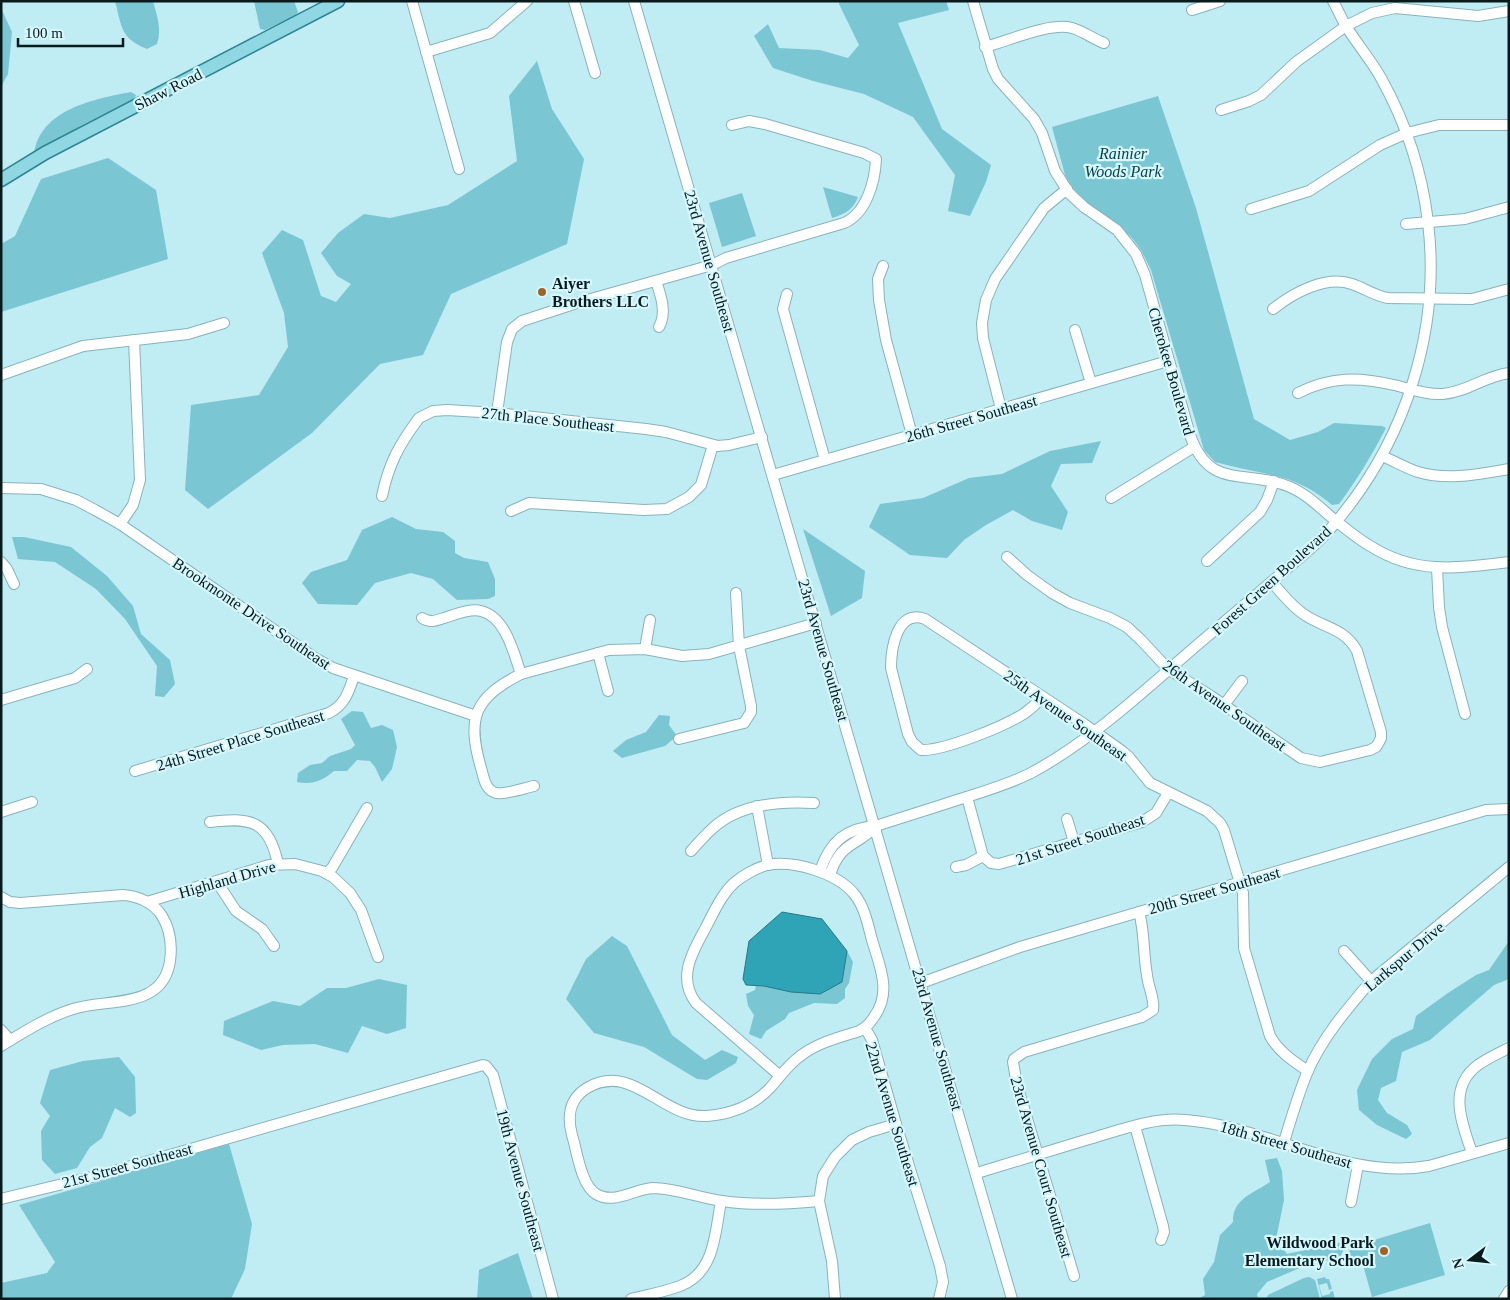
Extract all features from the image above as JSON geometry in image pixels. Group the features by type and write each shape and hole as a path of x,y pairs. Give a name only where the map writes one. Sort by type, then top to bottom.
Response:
{"main road":[{"name":"Shaw Road","path":"1,180 45,153 338,1"}],"street":[{"path":"412,1 459,169"},
{"path":"426,52 490,34 527,1"},
{"path":"574,1 595,73"},
{"name":"23rd Avenue Southeast","path":"634,1 876,826 1012,1299"},
{"name":"Cherokee Boulevard","path":"973,1 985,48 993,69 998,79 1034,119 1042,133 1055,171 1066,189 1080,203 1117,230 1136,254 1145,275 1194,447 1202,460 1210,468 1222,474 1274,481 1292,488 1307,496 1363,541 1383,553 1405,562 1437,568 1458,568 1509,562"},
{"path":"1192,10 1220,1"},
{"name":"Forest Green Boulevard","path":"825,873 824,859 839,839 860,827 876,826 1003,786 1066,752 1093,732 1272,582 1337,522 1364,486 1382,456 1397,426 1411,390 1424,342 1430,298 1431,251 1428,222 1419,173 1407,133 1380,76 1346,26 1333,1"},
{"path":"1222,110 1261,95 1296,62 1346,26 1372,13 1395,8 1472,16 1509,11"},
{"path":"985,48 1061,26 1073,28 1104,43"},
{"path":"497,413 506,342 510,333 517,325 528,318 712,265 726,258 844,223 854,218 864,207 876,159 864,153 765,124 749,121 732,125"},
{"path":"1251,209 1309,191 1380,145 1407,133 1445,125 1509,125"},
{"path":"1001,409 983,338 982,323 986,300 995,279 1044,208 1066,189"},
{"path":"1406,224 1465,219 1509,207"},
{"path":"883,266 878,279 878,300 886,340 912,435"},
{"path":"656,281 663,310 663,321 659,327"},
{"path":"1273,309 1288,297 1315,286 1340,281 1383,297 1472,298 1509,289"},
{"path":"787,294 783,309 825,460"},
{"path":"1,375 83,346 188,334 224,323"},
{"path":"1075,330 1090,383"},
{"path":"120,524 133,505 140,480 134,340"},
{"name":"26th Street Southeast","path":"773,475 1168,361"},
{"path":"1298,393 1324,382 1348,379 1372,380 1428,394 1449,393 1469,387 1487,378 1509,373"},
{"name":"27th Place Southeast","path":"382,496 390,464 414,426 423,415 438,410 497,413 666,432 713,445 729,445 762,436"},
{"path":"511,511 529,503 644,510 667,509 688,497 701,485 713,445"},
{"path":"1111,498 1194,447"},
{"path":"1382,456 1416,472 1434,476 1462,476 1509,469"},
{"path":"1206,561 1260,512 1274,481"},
{"name":"Brookmonte Drive Southeast","path":"1,488 41,489 76,500 120,524 315,658 333,668 476,716"},
{"name":"26th Avenue Southeast","path":"1007,557 1027,576 1052,593 1070,603 1110,618 1127,628 1168,669 1305,760 1320,762 1354,755 1376,747 1381,738 1381,732 1357,651 1353,644 1342,633 1304,615 1295,608 1272,582"},
{"path":"1,562 7,569 14,584"},
{"path":"1437,568 1442,627 1465,714"},
{"path":"679,739 734,726 744,722 749,717 751,706 739,646 736,593"},
{"path":"422,618 431,622 461,613 477,611 489,615 506,634 520,674"},
{"name":"25th Avenue Southeast","path":"1042,697 1024,714 984,733 934,749 921,750 916,747 908,734 891,668 898,629 903,621 915,617 924,619 1084,724 1128,756 1150,783 1207,811 1220,822 1227,838 1240,882 1244,901 1244,948 1270,1036 1274,1044 1286,1057 1308,1071"},
{"path":"645,649 650,620"},
{"path":"534,786 499,794 492,792 486,784 474,739 476,716 482,704 492,691 520,674 609,650 645,649 690,656 709,654 816,623"},
{"path":"598,653 608,691"},
{"path":"1,700 75,678 87,669"},
{"name":"24th Street Place Southeast","path":"135,772 329,713 339,707 347,697 354,676"},
{"path":"1224,705 1242,681"},
{"name":"21st Street Southeast","path":"983,856 991,862 999,864 1146,820 1156,813 1168,792"},
{"path":"956,867 966,865 983,856 967,797"},
{"path":"1,812 32,802"},
{"path":"691,851 718,824 737,813 757,806 814,802"},
{"path":"757,806 768,865 748,873 736,881 718,904 693,950 686,975 692,998 700,1007 779,1075"},
{"path":"326,874 332,868 367,808"},
{"name":"20th Street Southeast","path":"921,983 1020,947 1486,810 1509,809"},
{"path":"1067,819 1074,842"},
{"path":"210,822 240,820 254,824 271,839 278,864"},
{"name":"Highland Drive","path":"147,902 278,864 295,864 333,877 346,888 356,901 367,924 378,957"},
{"name":"22nd Avenue Southeast","path":"768,865 786,865 825,873 847,886 864,910 884,983 882,1005 870,1024 865,1028 872,1040 940,1266 944,1282 939,1298"},
{"name":"Larkspur Drive","path":"1284,1142 1308,1071 1327,1036 1352,1003 1371,981 1509,867"},
{"path":"217,882 230,905 241,916 262,929 274,946"},
{"path":"1,897 10,902 20,903 123,895 134,896 147,902 161,914 170,939 170,964 167,973 158,986 146,995 135,999 90,1004 71,1010 47,1020 6,1043 1,1030"},
{"name":"23rd Avenue Court Southeast","path":"1074,1276 1013,1070 1014,1059 1024,1052 1142,1017 1153,1010 1139,912"},
{"path":"1344,951 1371,981"},
{"path":"819,1201 750,1203 721,1201 655,1188 612,1198 603,1197 588,1187 584,1178 569,1122 570,1110 579,1094 591,1086 605,1081 617,1080 637,1087 679,1111 698,1116 732,1112 755,1101 770,1088 779,1075 814,1046 865,1028"},
{"path":"1472,1153 1460,1116 1459,1096 1461,1087 1464,1080 1478,1066 1509,1048"},
{"name":"21st Street Southeast","path":"1,1199 100,1174 483,1065"},
{"name":"19th Avenue Southeast","path":"483,1065 492,1072 553,1299"},
{"name":"18th Street Southeast","path":"977,1173 1135,1126 1172,1120 1211,1122 1245,1130 1358,1165 1386,1169 1417,1168 1509,1143"},
{"path":"835,1299 832,1261 819,1201 823,1176 828,1166 841,1150 857,1137 896,1124"},
{"path":"1135,1126 1163,1226 1164,1232 1161,1240"},
{"path":"1350,1202 1358,1165"},
{"path":"631,1299 655,1296 680,1286 699,1274 710,1255 721,1201"}],"green space":[{"path":"115,1 153,1 159,28 157,44 147,49 138,45 127,36 121,25"},
{"path":"254,1 294,1 298,12 295,16 265,30 260,29"},
{"path":"839,1 946,1 949,10 898,23 942,129 991,165 986,182 970,216 948,211 955,175 913,117 864,94 813,81 773,68 754,36 768,24 779,48 820,50 848,58 859,45"},
{"path":"1,8 12,32 8,74 1,87"},
{"path":"537,61 552,109 584,159 567,244 451,294 423,355 380,364 312,433 208,509 185,490 191,405 259,395 288,347 284,313 262,253 282,230 303,240 321,296 336,302 351,284 337,276 321,253 338,233 364,214 390,218 448,205 517,161 509,96"},
{"path":"131,92 136,95 134,99 84,124 34,154 38,139 47,126 58,116 101,98"},
{"name":"Rainier Woods Park","path":"1158,96 1196,208 1254,419 1290,440 1318,432 1334,423 1382,426 1386,428 1364,467 1339,504 1332,505 1306,487 1293,481 1215,462 1204,450 1151,270 1141,250 1132,238 1115,222 1087,203 1070,185 1065,175 1052,127"},
{"path":"108,158 156,190 168,259 1,312 1,244 15,236 41,179"},
{"path":"823,187 858,197 848,211 832,218"},
{"path":"742,193 756,236 722,247 709,203"},
{"path":"1101,441 1092,463 1061,464 1051,486 1068,512 1062,530 1032,521 1013,510 964,540 947,558 910,555 869,527 880,504 923,498 969,478 1002,474 1050,451"},
{"path":"392,517 416,529 443,532 455,541 455,553 464,558 488,562 495,579 495,596 488,599 457,600 433,579 411,573 375,583 357,605 318,604 302,583 311,572 347,560 362,530"},
{"path":"803,529 865,571 862,598 831,616"},
{"path":"12,537 24,537 71,547 107,576 133,606 141,634 170,660 175,684 164,697 155,696 157,666 125,619 96,589 55,562 18,559"},
{"path":"352,711 363,712 371,728 382,725 393,730 397,747 392,769 382,782 370,761 357,760 347,771 334,771 321,780 312,782 297,782 298,773 310,765 322,763 330,756 351,749 355,745 341,719"},
{"path":"659,715 670,716 669,725 677,736 665,746 622,758 613,751 626,740 646,732"},
{"path":"612,936 627,946 672,1035 705,1060 722,1050 738,1057 736,1063 707,1080 697,1079 644,1047 594,1033 566,999 586,959"},
{"path":"1509,941 1509,979 1494,985 1430,1040 1402,1052 1396,1081 1381,1088 1378,1100 1387,1113 1407,1125 1412,1134 1406,1139 1377,1125 1359,1110 1357,1090 1372,1059 1392,1039 1413,1029 1416,1016 1476,975 1489,970"},
{"path":"847,951 853,962 849,983 845,989 845,998 837,1004 814,1003 789,1013 785,1019 766,1031 761,1039 749,1034 754,1015 748,1006 746,994 755,990 756,985 842,982"},
{"path":"379,979 407,985 406,1028 387,1034 362,1026 348,1053 315,1044 283,1045 261,1050 223,1035 224,1021 273,1001 300,1006 327,988 346,988"},
{"path":"119,1057 135,1077 136,1113 130,1117 115,1108 102,1138 90,1147 77,1168 55,1174 42,1160 41,1131 50,1116 40,1103 50,1070 83,1061"},
{"path":"229,1144 252,1224 245,1269 231,1299 1,1299 1,1283 47,1273 55,1262 19,1205"},
{"path":"1277,1158 1282,1171 1284,1200 1276,1239 1287,1254 1343,1242 1343,1251 1340,1257 1302,1267 1267,1282 1257,1294 1258,1299 1198,1299 1205,1295 1203,1279 1214,1262 1220,1235 1233,1222 1236,1208 1240,1202 1270,1182 1265,1160"},
{"path":"1430,1223 1445,1275 1372,1297 1361,1258 1346,1262 1351,1247"},
{"path":"518,1253 533,1299 477,1299 479,1270"},
{"path":"1309,1277 1315,1280 1320,1299 1266,1299 1268,1295"},
{"path":"1325,1277 1329,1279 1332,1289 1329,1290 1327,1283 1319,1285 1322,1296 1333,1291 1335,1299 1322,1299 1317,1279"}],"shaded area":[{"path":"782,912 822,919 847,951 842,982 820,994 791,992 764,986 746,985 743,979 749,941"}],"place":[{"name":"Aiyer Brothers LLC","path":"542,292"},
{"name":"Wildwood Park Elementary School","path":"1384,1251"}]}
